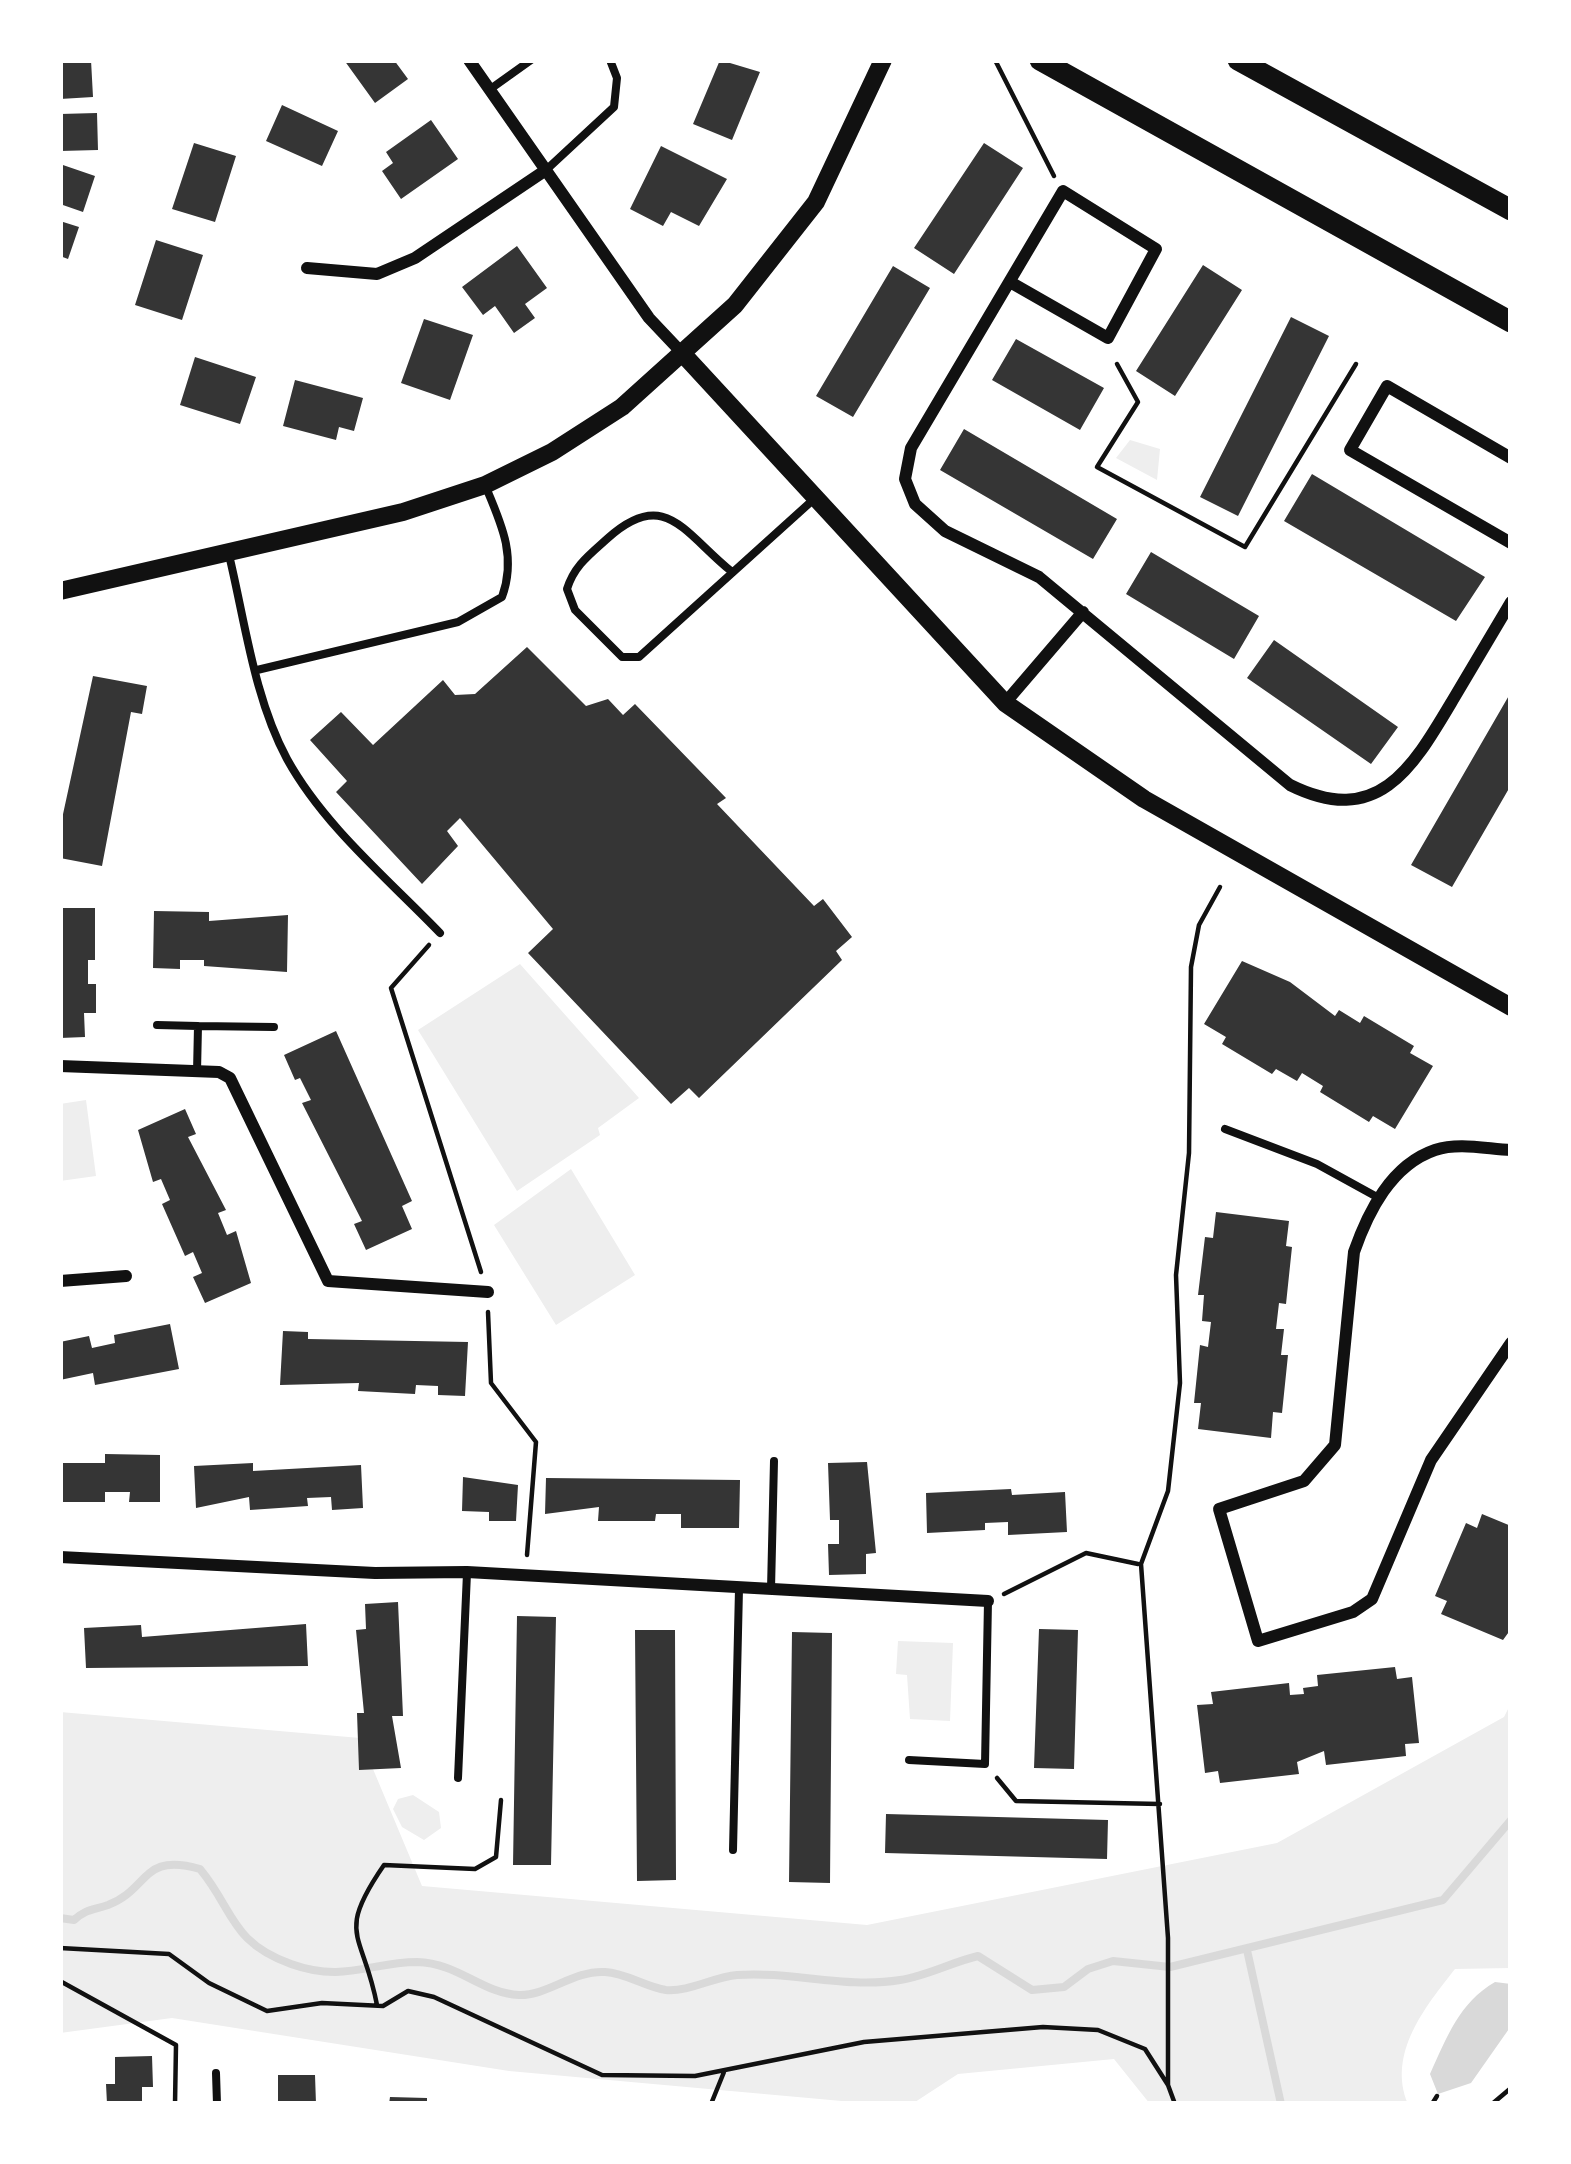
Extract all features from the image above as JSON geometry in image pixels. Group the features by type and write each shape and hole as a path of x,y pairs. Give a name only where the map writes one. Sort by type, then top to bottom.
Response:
{"main road":[{"path":"1040,60 1511,322"},
{"path":"1238,60 1511,210"}],"street":[{"path":"469,60 649,318 1005,703 1144,800 1511,1007"},
{"path":"60,591 403,512 485,484 552,452 622,407 735,305 816,202 884,60"},
{"path":"307,268 377,274 415,258 544,172"},
{"path":"1010,282 1108,338 1156,249 1063,191 911,448 905,479 915,504 945,531 1040,577 1290,785 1317,799 1344,801 1370,797 1396,782 1418,758 1511,602"},
{"path":"1511,458 1387,386 1350,450 1511,543"},
{"path":"1005,703 1083,612"},
{"path":"60,1066 219,1072 230,1078 328,1281 488,1292"},
{"path":"1511,1150 1434,1150 1377,1197 1354,1252 1335,1445 1304,1480 1220,1509 1258,1641 1353,1612 1372,1599 1431,1460 1511,1343"},
{"path":"60,1282 126,1276"},
{"path":"60,1557 375,1573 467,1572 988,1601"}],"lane":[{"path":"489,90 531,60"},
{"path":"544,172 614,107 617,78 610,60"},
{"path":"257,670 458,622 502,597 510,574 508,546 485,484"},
{"path":"731,571 673,519 656,512 633,516 573,569 567,589 575,610 622,657 639,657 814,499"},
{"path":"229,553 257,670 288,760 322,810 440,933"},
{"path":"157,1025 274,1027"},
{"path":"197,1073 198,1026"},
{"path":"1225,1130 1317,1164 1377,1197"},
{"path":"771,1590 774,1461"},
{"path":"458,1778 467,1572"},
{"path":"734,1850 739,1587"},
{"path":"909,1760 985,1763 988,1601"},
{"path":"216,2073 217,2104"}],"path":[{"path":"995,60 1063,191"},
{"path":"1117,364 1138,402 1097,467 1245,548 1357,364"},
{"path":"1168,2085 1172,2020 1168,1938 1141,1564 1168,1491 1180,1383 1176,1275 1189,1153 1191,967 1199,925 1220,887"},
{"path":"440,933 391,988 488,1292 491,1383 536,1442 527,1561"},
{"path":"988,1601 1086,1553 1141,1564"},
{"path":"985,1763 1016,1801 1160,1804"},
{"path":"377,2005 361,1952 356,1905 384,1865 475,1869 496,1857 501,1800"},
{"path":"60,1948 169,1954 209,1983 267,2011 322,2003 377,2005 408,1991 434,1997 587,2072 651,2077 724,2072 864,2042 1043,2027 1098,2030 1145,2048 1175,2104"},
{"path":"60,1981 176,2045 175,2104"},
{"path":"711,2104 724,2072"},
{"path":"1492,2104 1511,2088"},
{"path":"1432,2104 1437,2096"}],"shaded area":[{"path":"1130,440 1160,449 1157,480 1116,458"},
{"path":"520,964 639,1098 598,1128 600,1135 517,1191 418,1030"},
{"path":"86,1100 96,1176 60,1181 60,1104"},
{"path":"571,1169 635,1275 556,1325 494,1225"},
{"path":"898,1641 953,1643 950,1721 910,1719 907,1675 896,1674"},
{"path":"1511,1703 1511,1968 1455,1969 1421,2015 1406,2049 1402,2067 1408,2104 1150,2104 1114,2059 958,2074 912,2104 875,2104 509,2071 172,2018 60,2033 60,1712 360,1738 422,1886 867,1925 1277,1843 1504,1717"},
{"path":"413,1795 439,1812 441,1828 424,1840 402,1827 393,1809 398,1799"},
{"path":"1495,1982 1511,1984 1511,2026 1471,2083 1438,2094 1430,2074 1449,2034 1472,2000"}],"building":[{"path":"91,60 93,97 60,99 60,62"},
{"path":"344,60 394,60 408,79 375,103"},
{"path":"720,60 760,72 732,140 693,124"},
{"path":"282,105 338,131 322,166 266,141"},
{"path":"97,113 98,150 60,151 60,114"},
{"path":"431,120 458,159 401,199 382,171 393,163 386,152"},
{"path":"194,143 236,156 215,222 172,209"},
{"path":"984,143 1023,168 954,274 914,248"},
{"path":"661,146 727,179 699,226 671,212 663,226 630,209"},
{"path":"60,164 95,176 83,212 60,204"},
{"path":"60,221 79,227 68,259 60,256"},
{"path":"156,240 203,255 182,320 135,305"},
{"path":"517,246 547,288 525,304 535,318 514,333 495,306 483,315 462,287"},
{"path":"1203,265 1242,290 1175,396 1136,371"},
{"path":"893,266 930,288 853,417 816,396"},
{"path":"1291,317 1329,336 1238,516 1200,497"},
{"path":"424,319 473,335 450,400 401,383"},
{"path":"1016,339 1104,388 1080,430 992,380"},
{"path":"195,357 256,377 240,424 180,405"},
{"path":"295,380 363,398 354,431 339,427 336,440 283,426"},
{"path":"964,429 1117,519 1093,559 940,470"},
{"path":"1312,474 1485,577 1456,621 1284,521"},
{"path":"1151,552 1259,616 1234,659 1126,594"},
{"path":"1274,640 1398,727 1371,764 1247,678"},
{"path":"527,647 586,706 608,699 623,715 635,704 726,798 717,804 814,906 823,899 852,937 836,951 842,960 699,1098 689,1088 671,1104 528,953 553,929 460,818 447,831 458,846 422,884 336,792 347,781 310,740 341,712 373,745 443,680 455,695 475,694"},
{"path":"93,676 147,686 142,714 131,712 102,866 60,858 60,828"},
{"path":"1511,692 1511,785 1452,887 1411,865"},
{"path":"60,908 95,908 95,960 88,960 88,984 96,984 96,1013 84,1013 85,1037 60,1038"},
{"path":"154,911 209,912 209,921 288,915 287,972 204,966 204,960 180,960 180,969 153,968"},
{"path":"1242,961 1290,982 1335,1016 1339,1010 1360,1023 1364,1016 1414,1046 1410,1053 1433,1066 1395,1129 1373,1116 1369,1122 1320,1092 1323,1086 1302,1073 1297,1081 1276,1069 1272,1074 1222,1044 1226,1037 1204,1024"},
{"path":"336,1031 412,1201 402,1206 412,1229 366,1250 354,1224 362,1221 302,1103 311,1100 284,1055"},
{"path":"185,1109 196,1134 188,1137 226,1210 218,1213 227,1235 236,1231 251,1283 205,1303 193,1277 202,1273 193,1252 185,1256 162,1204 170,1200 161,1179 153,1182 138,1130"},
{"path":"1216,1212 1289,1221 1286,1246 1292,1247 1286,1304 1279,1303 1276,1329 1284,1329 1281,1355 1288,1355 1282,1413 1273,1412 1271,1438 1198,1429 1201,1403 1194,1403 1200,1345 1208,1347 1211,1322 1202,1321 1204,1295 1198,1295 1205,1237 1213,1238"},
{"path":"170,1324 179,1369 95,1385 93,1373 60,1380 60,1342 89,1336 92,1348 115,1343 114,1335"},
{"path":"283,1331 308,1332 308,1339 468,1342 465,1396 438,1395 438,1386 416,1385 415,1394 358,1391 359,1383 280,1385"},
{"path":"105,1454 160,1455 160,1502 129,1502 130,1492 105,1492 105,1502 60,1502 60,1463 105,1463"},
{"path":"867,1462 876,1553 866,1554 866,1574 829,1575 828,1544 839,1544 839,1520 830,1520 828,1463"},
{"path":"253,1463 253,1471 361,1465 363,1508 332,1510 331,1497 307,1498 308,1506 250,1510 249,1497 196,1508 194,1466"},
{"path":"463,1477 518,1485 516,1521 489,1521 489,1512 462,1511"},
{"path":"546,1478 740,1480 739,1528 681,1528 681,1514 656,1514 655,1521 598,1521 599,1507 545,1514"},
{"path":"1011,1489 1012,1495 1065,1492 1067,1532 1008,1535 1008,1522 985,1523 985,1530 927,1533 926,1493"},
{"path":"1482,1514 1511,1526 1511,1629 1503,1640 1441,1614 1447,1601 1435,1596 1466,1523 1477,1528"},
{"path":"398,1602 403,1716 392,1716 401,1768 359,1770 357,1713 364,1713 356,1630 366,1629 365,1604"},
{"path":"517,1616 556,1617 551,1865 513,1865"},
{"path":"306,1624 308,1666 86,1668 84,1628 141,1625 142,1637"},
{"path":"1039,1629 1078,1630 1074,1769 1034,1768"},
{"path":"635,1630 675,1630 676,1880 637,1881"},
{"path":"792,1632 832,1633 830,1883 789,1882"},
{"path":"1395,1667 1397,1679 1412,1677 1419,1743 1405,1744 1406,1756 1326,1765 1324,1751 1297,1762 1299,1774 1220,1783 1218,1771 1205,1773 1197,1705 1213,1704 1211,1692 1289,1683 1290,1695 1304,1694 1303,1688 1318,1686 1317,1675"},
{"path":"886,1814 1108,1820 1107,1859 885,1853"},
{"path":"152,2056 153,2087 142,2087 142,2104 107,2104 106,2084 115,2084 115,2057"},
{"path":"278,2075 315,2075 316,2104 278,2101"},
{"path":"390,2097 427,2098 427,2104 389,2104"}],"waterway":[{"path":"60,1918 74,1920 122,1898 156,1869 181,1865 200,1869 235,1924 256,1946 291,1964 327,1972 417,1962 519,1995 594,1972 621,1975 666,1990 737,1975 879,1982 910,1978 978,1956 1032,1990 1064,1987 1088,1969 1113,1961 1170,1967 1443,1900 1511,1820"},
{"path":"1247,1950 1281,2104"}]}
